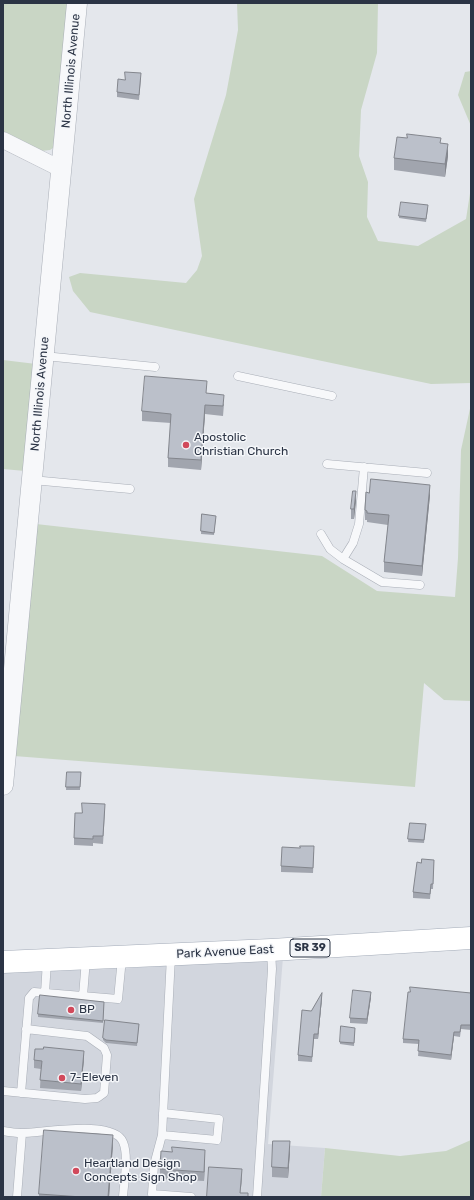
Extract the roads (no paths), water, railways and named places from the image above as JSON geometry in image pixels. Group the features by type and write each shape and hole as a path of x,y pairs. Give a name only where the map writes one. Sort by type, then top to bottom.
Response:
{"main road":[{"name":"Park Avenue East","path":"3,962 271,950 471,938"}],"street":[{"name":"North Illinois Avenue","path":"3,785 77,3"},
{"path":"3,140 61,169"}],"lane":[{"path":"43,356 155,367"},
{"path":"238,376 332,396"},
{"path":"327,464 427,473"},
{"path":"343,559 353,543 359,524 364,468"},
{"path":"32,480 130,489"},
{"path":"321,534 330,549 343,559 382,582 420,586"},
{"path":"256,1197 272,969 271,950"},
{"path":"171,955 162,1135 154,1165 152,1194 191,1197"},
{"path":"21,1092 29,998 34,992 118,1000 122,957"},
{"path":"82,996 86,958"},
{"path":"45,993 47,960"},
{"path":"3,1091 85,1099 97,1098 104,1093 107,1055 104,1048 87,1036 26,1030"},
{"path":"162,1135 216,1140 218,1119 163,1114"},
{"path":"3,1131 22,1133 42,1130 103,1130 116,1134 123,1141 126,1153 124,1197"},
{"path":"17,1197 22,1133"}],"place":[{"name":"Apostolic Christian Church","path":"186,445"},
{"name":"BP","path":"71,1010"},
{"name":"7-Eleven","path":"62,1078"},
{"name":"Heartland Design Concepts Sign Shop","path":"76,1171"}]}
